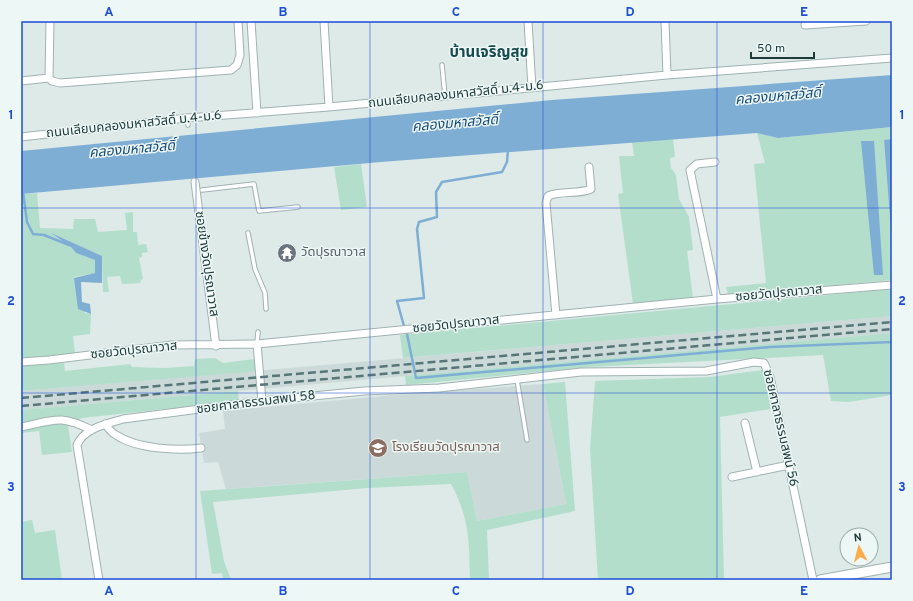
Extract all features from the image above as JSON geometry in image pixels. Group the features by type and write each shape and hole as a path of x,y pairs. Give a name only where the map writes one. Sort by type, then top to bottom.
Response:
{"street":[{"path":"49,78 50,21"},
{"path":"21,81 49,78 52,81 60,83 231,70 237,66 240,55 238,21"},
{"path":"251,21 257,113"},
{"path":"324,21 329,107"},
{"path":"528,21 532,88"},
{"path":"665,21 667,76"},
{"path":"805,25 866,21"},
{"name":"ถนนเลียบคลองมหาสวัสดิ์ ม.4-ม.6","path":"21,137 257,113 532,88 892,58"},
{"path":"714,162 697,164 690,170 717,299"},
{"path":"556,315 546,203 548,196 556,193 583,192 591,188 589,167"},
{"name":"ซอยข้างวัดปุรณาวาส","path":"195,182 216,346"},
{"name":"ซอยวัดปุรณาวาส","path":"21,362 172,345 216,346 257,344 717,299 892,285"},
{"path":"257,344 262,402"},
{"name":"ซอยศาลาธรรมสพน์ 56","path":"581,372 706,371 754,362 764,363 770,377 813,580"},
{"name":"ซอยศาลาธรรมสพน์ 58","path":"99,580 77,452 80,438 105,424 123,419 262,402 364,391 439,388 581,372"},
{"path":"21,427 58,418 73,421 92,430"},
{"path":"745,423 757,472"},
{"path":"105,424 116,435 142,444 166,448 201,448"},
{"path":"732,477 789,465"},
{"path":"820,580 892,567"}],"lane":[{"path":"442,65 445,97"},
{"path":"202,190 254,184 259,211 298,207"},
{"path":"248,233 255,269 265,293 266,309"},
{"path":"257,344 258,332"},
{"path":"517,380 527,440"}],"shaded area":[{"path":"892,316 892,333 21,410 21,391"},
{"name":"โรงเรียนวัดปุรณาวาส","path":"543,384 566,504 477,521 467,472 226,489 218,462 204,463 199,433 225,429 223,411 394,395"}],"green space":[{"path":"892,127 892,139 884,140 892,245 892,280 728,295 726,287 766,283 754,164 765,163 757,133 778,138"},
{"path":"673,139 675,157 670,158 671,168 676,175 679,199 689,217 693,250 687,251 693,298 633,304 618,194 623,193 619,156 634,156 632,142"},
{"path":"361,164 367,207 341,210 334,167"},
{"path":"37,193 40,228 73,229 74,219 95,219 98,232 127,230 125,213 133,212 133,232 137,232 138,245 146,244 148,252 142,253 142,257 139,258 143,279 140,283 122,284 120,276 107,277 109,292 103,292 102,256 53,235 72,248 76,253 95,260 96,273 74,277 85,313 91,314 90,334 73,336 75,354 21,358 21,194"},
{"path":"892,289 892,316 403,358 400,335"},
{"path":"892,333 892,395 849,402 831,401 823,355 589,367 406,385 405,376"},
{"path":"215,358 223,363 254,359 258,363 259,371 21,391 21,366 64,363 65,371 130,364 132,367 164,368 194,366 195,359"},
{"path":"763,370 771,409 720,417 724,580 598,580 590,449 595,381 710,377"},
{"path":"565,382 575,511 487,530 489,580 470,580 469,542 465,520 462,508 451,484 367,488 213,502 224,561 231,580 223,580 222,573 212,574 200,491 467,472 477,521 566,504 543,384"},
{"path":"238,391 239,401 82,418 68,425 72,452 42,455 39,431 21,433 21,410"},
{"path":"32,520 35,533 55,530 62,580 21,580 21,522"}],"water":[{"name":"คลองมหาสวัสดิ์","path":"892,75 892,127 778,138 757,133 381,162 21,194 21,151 552,100"},
{"path":"892,139 892,245 884,140"},
{"path":"861,141 874,141 883,275 874,275"},
{"path":"51,233 102,256 102,283 81,282 82,302 90,304 91,314 78,309 74,278 95,273 95,260 76,253 72,248"}],"waterway":[{"path":"404,326 397,301 424,298 417,229 419,222 437,217 436,192 442,182 502,172 507,162 508,150"},
{"path":"23,192 27,222 33,234 44,235 69,245"},
{"path":"407,334 416,378 770,347 892,342"}],"railway":[{"path":"21,398 892,322"},
{"path":"21,406 892,329"}],"place":[{"name":"วัดปุรณาวาส","path":"287,253"},
{"name":"โรงเรียนวัดปุรณาวาส","path":"378,448"}],"district":[{"name":"บ้านเจริญสุข","path":"489,53"}]}
